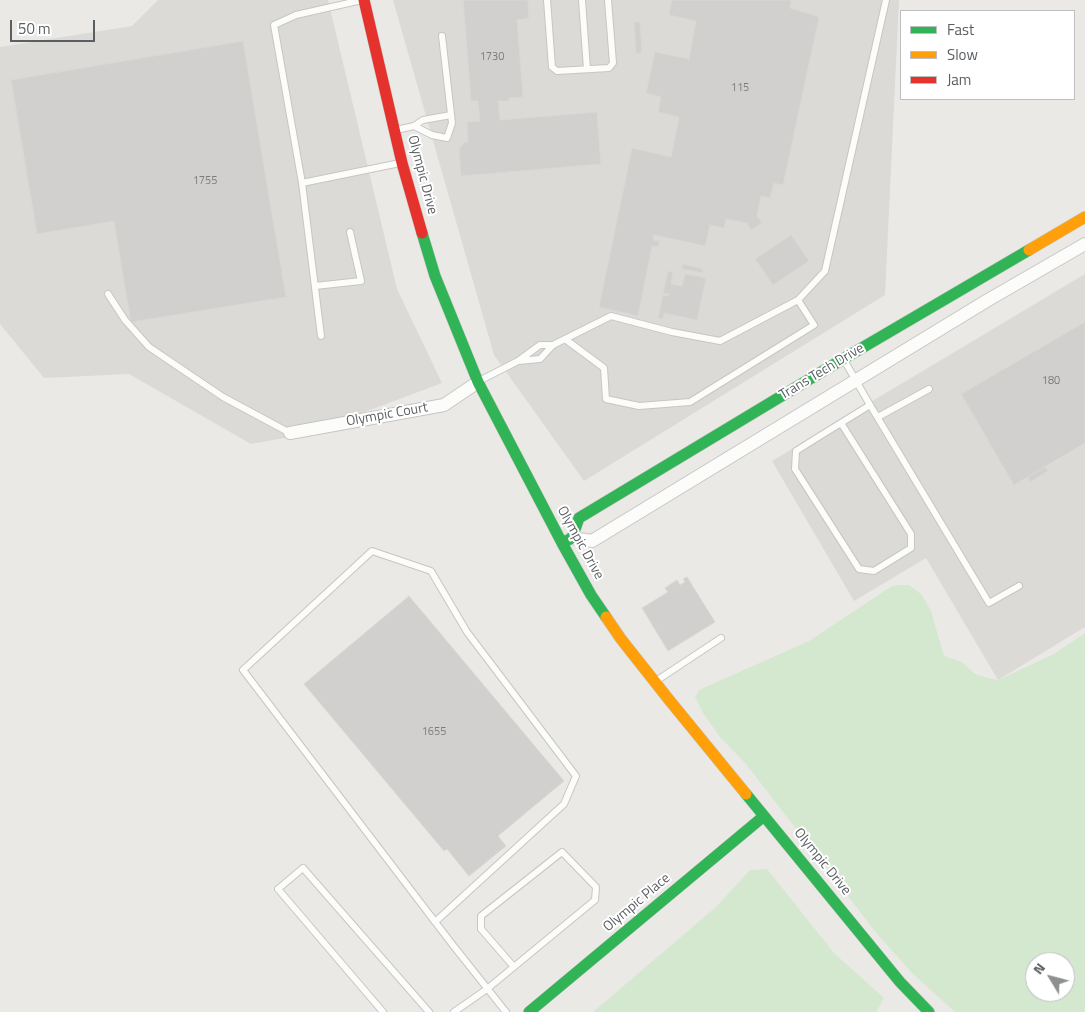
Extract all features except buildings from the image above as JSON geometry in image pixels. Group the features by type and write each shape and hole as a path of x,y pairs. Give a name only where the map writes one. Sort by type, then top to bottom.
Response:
{"street":[{"name":"Olympic Drive","path":"363,0 402,163 435,276 478,382 567,540 591,595 621,639 655,682 925,1011"},
{"name":"Trans Tech Drive","path":"1085,217 843,359 579,518 567,540 592,541 988,300 1085,244"},
{"path":"976,280 988,300"},
{"name":"Olympic Court","path":"290,433 444,406 478,382"},
{"name":"Olympic Place","path":"529,1012 764,816"}],"lane":[{"path":"321,336 302,182 274,25 296,15 363,0"},
{"path":"547,0 552,67 558,71 609,68 613,63 608,0"},
{"path":"582,0 587,69"},
{"path":"518,361 540,359 553,345 611,316 672,332 720,341 798,300 825,271 886,0"},
{"path":"414,126 432,135 447,138 452,123 442,36"},
{"path":"395,130 414,126 423,120 451,115"},
{"path":"302,182 402,163"},
{"path":"315,286 361,281 350,232"},
{"path":"108,294 125,320 149,347 223,397 290,433"},
{"path":"565,339 604,368 606,399 640,406 690,402 814,325 798,300"},
{"path":"478,382 518,361 540,345 553,345"},
{"path":"843,359 988,603 1019,586"},
{"path":"878,417 929,389"},
{"path":"841,423 911,534 911,548 874,572 859,569 795,469 796,451 841,423 870,405"},
{"path":"435,922 564,804 576,776 467,632 431,571 372,551 243,670 435,922 506,1012"},
{"path":"655,682 721,638"},
{"path":"454,1012 487,989 514,967 595,900 596,887 562,852 481,916 481,929 514,967"},
{"path":"383,1012 278,888 303,868 429,1012"}],"shaded area":[{"path":"158,0 328,0 397,289 442,383 306,434 251,444 129,374 44,378 0,324 0,47 132,26"},
{"path":"393,0 899,0 885,295 584,481 494,355"},
{"path":"1085,274 1085,627 998,680 926,558 854,601 772,461"}],"green space":[{"path":"900,585 909,585 922,595 931,611 944,656 962,662 975,674 992,679 998,680 1054,654 1085,633 1085,1012 955,1012 913,974 878,935 746,764 720,737 703,713 695,697 699,690 809,641 892,586"},
{"path":"767,869 834,953 884,998 876,1012 593,1012 716,907 750,870"}],"traffic: fast":[{"path":"422,233 435,276 478,382 562,543 591,595 606,617"},
{"path":"562,543 572,538 579,518 843,359 1029,250"},
{"path":"746,794 900,982 929,1012"},
{"path":"529,1012 764,816"}],"traffic: slow":[{"path":"1029,250 1085,217"},
{"path":"606,617 670,701 746,794"}],"traffic: jam":[{"path":"364,0 402,163 422,233"}]}
